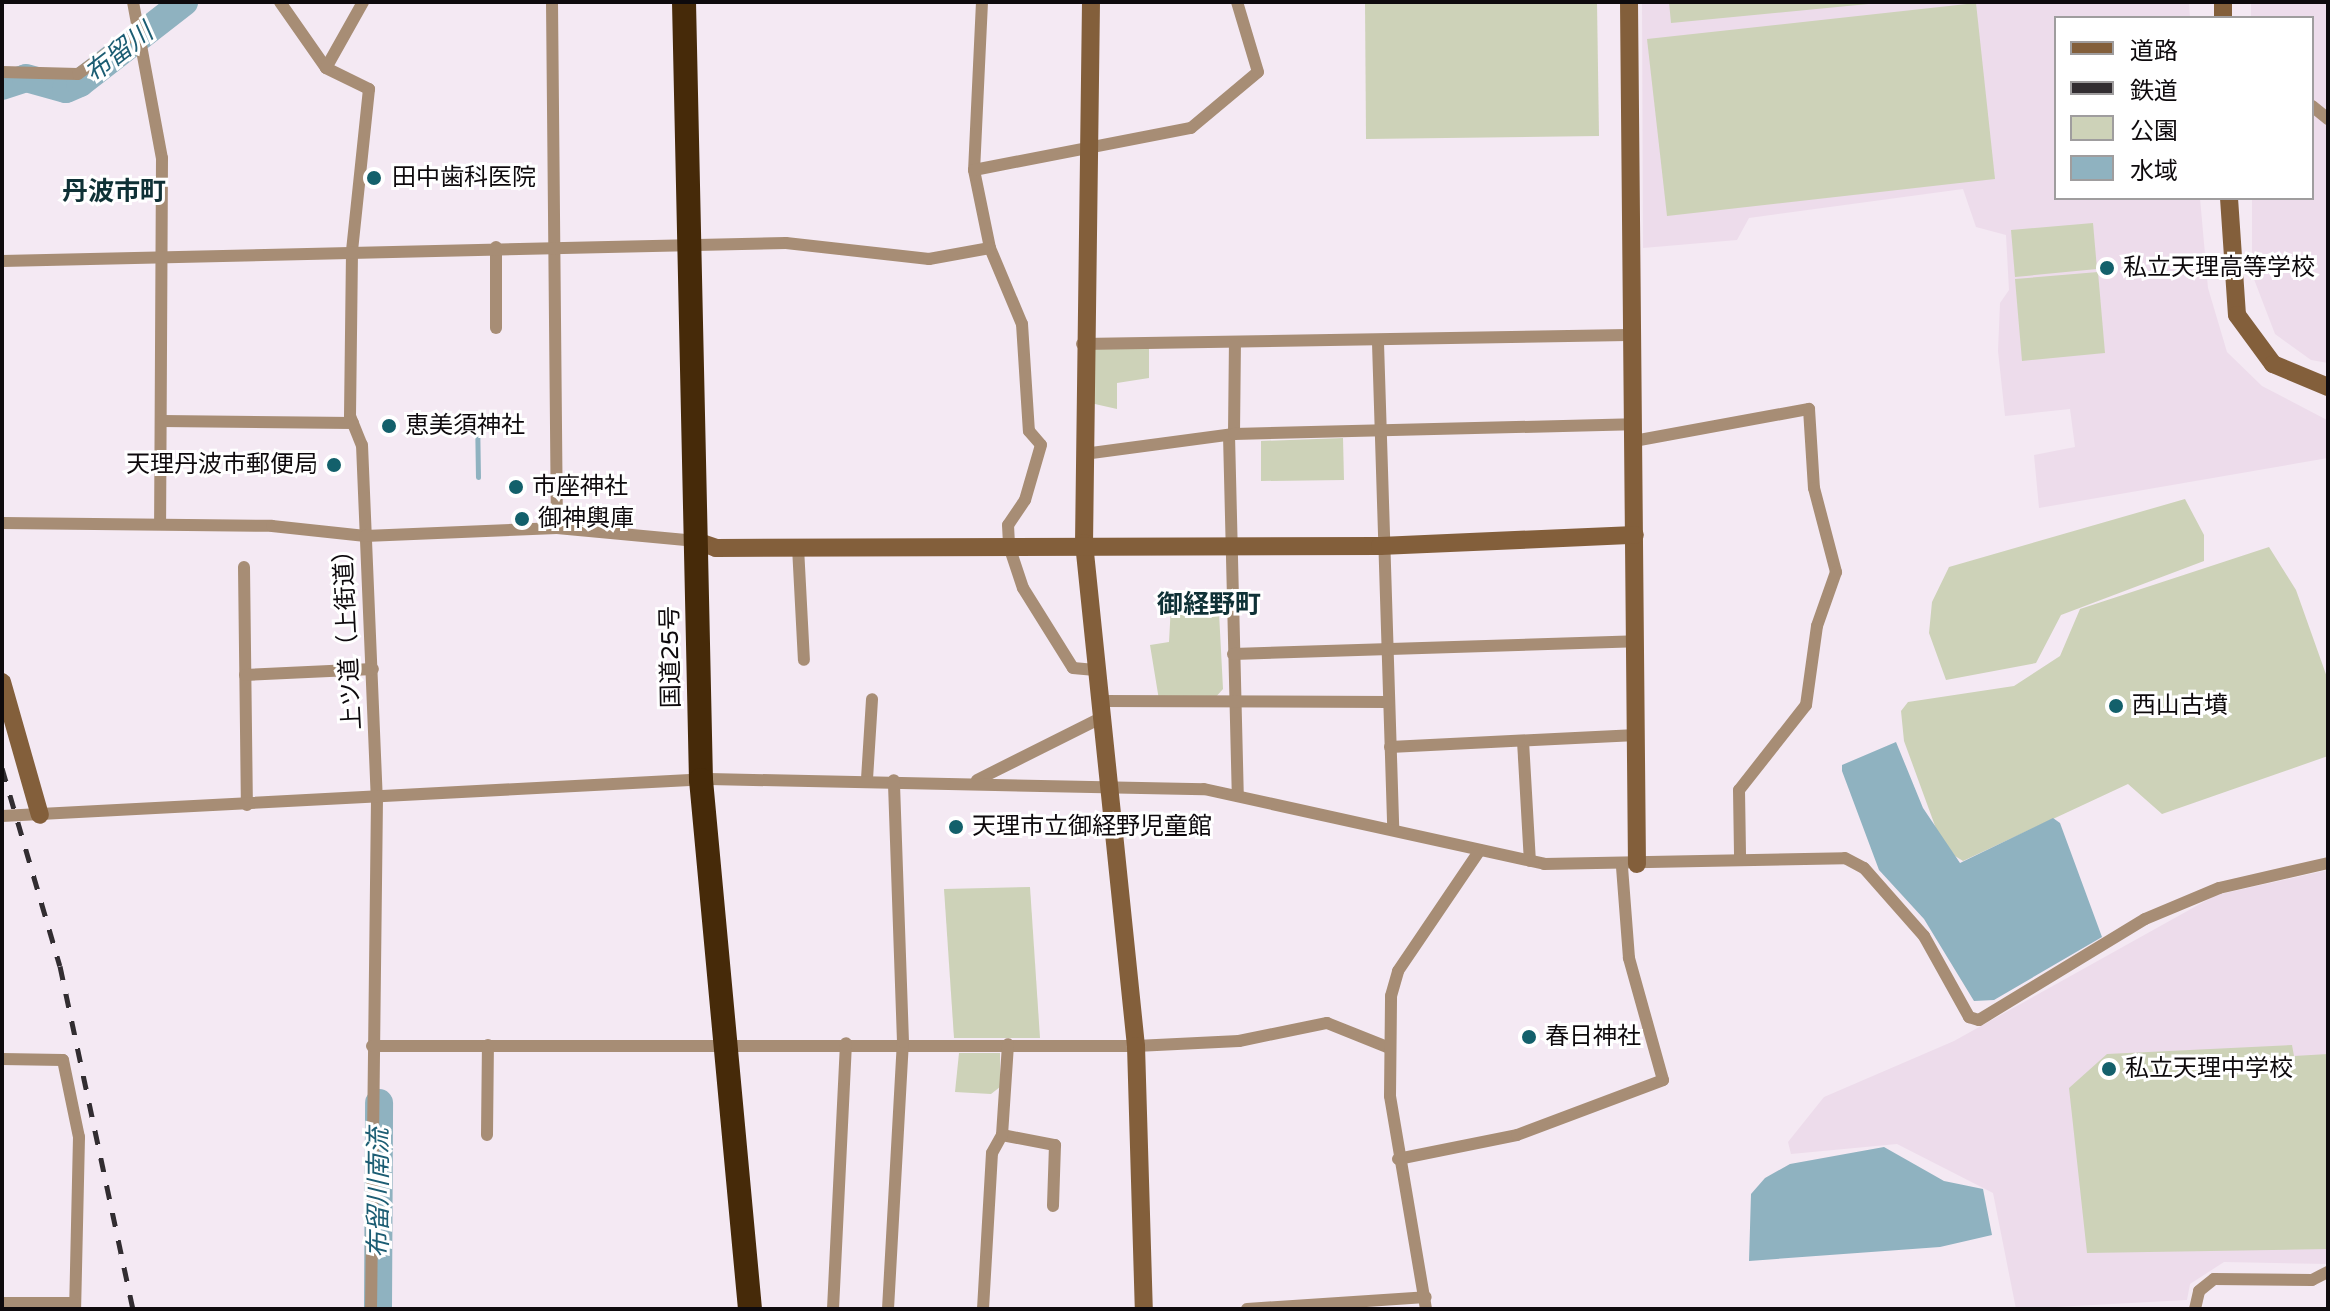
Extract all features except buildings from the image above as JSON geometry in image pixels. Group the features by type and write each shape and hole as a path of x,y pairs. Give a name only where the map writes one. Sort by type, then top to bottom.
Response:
{"highway":[{"name":"国道25号","path":"684,2 701,780 722,1043 750,1309"}],"street":[{"path":"133,2 136,39 162,158 164,259 160,524"},
{"name":"上ツ道（上街道）","path":"280,2 326,68 369,89 352,252 353,423 362,445 377,798 371,1309"},
{"path":"326,68 363,2"},
{"path":"552,2 557,528"},
{"path":"982,2 974,170 990,248 1022,324 1029,431 1041,445 1025,500 1008,525 1009,546 1023,588 1073,668 1098,670"},
{"path":"1091,2 1082,344 1084,543 1136,1046 1144,1309"},
{"path":"974,170 1191,128 1258,72 1237,2"},
{"path":"1398,1159 1517,1135 1663,1080 1629,958 1629,865 1637,735 1633,432 1628,335 1629,2"},
{"path":"2,72 78,74 136,39"},
{"path":"2229,200 2237,315 2273,364 2328,387"},
{"path":"2,261 164,259 496,247 689,248 786,243 929,259 990,248"},
{"path":"496,247 496,328"},
{"path":"1082,344 1378,343 1628,335"},
{"path":"1378,343 1380,546 1393,827"},
{"path":"1235,344 1229,545 1238,796"},
{"path":"1084,454 1232,434 1633,432 1809,409 1814,488 1836,572 1817,626 1806,705 1739,790 1740,855"},
{"path":"162,421 353,423"},
{"path":"2,523 160,524 365,536 557,528 696,541 716,548 1084,543 1380,546 1635,535"},
{"path":"798,547 804,660"},
{"path":"244,567 247,805"},
{"path":"1233,654 1387,652 1636,641"},
{"path":"245,675 373,669"},
{"path":"2,682 40,815"},
{"path":"867,779 872,699"},
{"path":"973,782 1102,709 1235,702 1389,702"},
{"path":"1390,747 1637,735"},
{"path":"1523,741 1530,861"},
{"path":"2,816 701,780 867,779 1111,787 1238,796 1393,827 1530,861 1629,865 1740,855 1845,858 1864,868 1924,936 1969,1017 1979,1020 2145,919 2219,888 2328,863"},
{"path":"888,1309 903,1042 894,780"},
{"path":"1247,1309 1426,1303 1398,1159 1387,1047 1398,971 1480,850"},
{"path":"372,1046 903,1042 1136,1046 1239,1041 1327,1023 1387,1047"},
{"path":"833,1309 846,1043"},
{"path":"983,1309 992,1153 1002,1135 1008,1044"},
{"path":"487,1135 488,1045"},
{"path":"2,1059 63,1060 79,1137 75,1306 2,1303"},
{"path":"1002,1135 1055,1145 1053,1206"},
{"path":"2195,1309 2199,1291 2214,1279 2312,1280 2328,1272"}],"shaded area":[{"name":"私立天理高等学校","path":"1642,2 2189,2 2190,16 2054,16 2054,200 2200,200 2208,288 2227,352 2262,386 2327,420 2328,458 2039,508 2034,455 2075,447 2070,409 2005,416 1998,351 2000,303 2009,290 2006,235 1976,227 1963,189 1749,218 1737,240 1643,248"},
{"path":"2251,2 2328,2 2328,363 2311,360 2275,334 2252,274 2252,200 2314,200 2314,16 2251,16"},
{"name":"私立天理中学校","path":"2328,870 2328,1264 2224,1262 2190,1284 2187,1300 2016,1309 1993,1193 1897,1144 1791,1154 1788,1142 1824,1097 1954,1041 2216,895"}],"green space":[{"path":"1365,2 1597,2 1599,136 1366,139"},
{"path":"1669,2 1889,2 1671,23"},
{"path":"1976,3 1995,179 1667,216 1647,39"},
{"path":"2093,223 2097,269 2015,277 2011,230"},
{"path":"2098,272 2105,353 2022,361 2015,279"},
{"path":"1149,346 1149,378 1117,383 1117,409 1086,402 1086,347"},
{"path":"1343,438 1344,480 1261,481 1261,441"},
{"path":"2185,499 2204,535 2204,561 2061,615 2036,663 1946,680 1929,633 1932,602 1949,567"},
{"name":"西山古墳","path":"2269,547 2296,590 2328,680 2328,756 2162,814 2128,784 1963,861 1955,856 1938,834 1904,741 1901,711 1908,702 2014,686 2060,656 2080,609"},
{"path":"1218,593 1223,689 1214,699 1159,700 1150,645 1169,642 1171,605"},
{"path":"1030,887 1040,1038 954,1038 944,889"},
{"path":"2292,1045 2294,1056 2328,1054 2328,1249 2087,1253 2069,1088 2107,1054"},
{"path":"959,1053 1000,1053 1000,1087 991,1094 955,1092"}],"water":[{"path":"1896,742 1923,808 1960,863 2053,818 2060,823 2102,937 1994,1000 1974,1001 1924,919 1879,870 1842,771 1842,765"},
{"path":"1884,1147 1944,1181 1983,1189 1992,1235 1940,1247 1749,1261 1751,1194 1765,1178 1790,1164"}],"waterway":[{"name":"布留川","path":"2,86 26,78 66,89 80,83 184,2"},
{"path":"477,414 478,477"},
{"name":"布留川南流","path":"378,1309 379,1103"}],"railway":[{"path":"2,768 60,966 133,1309"}],"place":[{"name":"田中歯科医院","path":"374,178"},
{"name":"私立天理高等学校","path":"2107,268"},
{"name":"恵美須神社","path":"389,426"},
{"name":"天理丹波市郵便局","path":"334,465"},
{"name":"市座神社","path":"516,487"},
{"name":"御神輿庫","path":"522,519"},
{"name":"西山古墳","path":"2116,706"},
{"name":"天理市立御経野児童館","path":"956,827"},
{"name":"春日神社","path":"1529,1037"},
{"name":"私立天理中学校","path":"2109,1069"}],"district":[{"name":"丹波市町","path":"114,192"},
{"name":"御経野町","path":"1209,605"}]}
